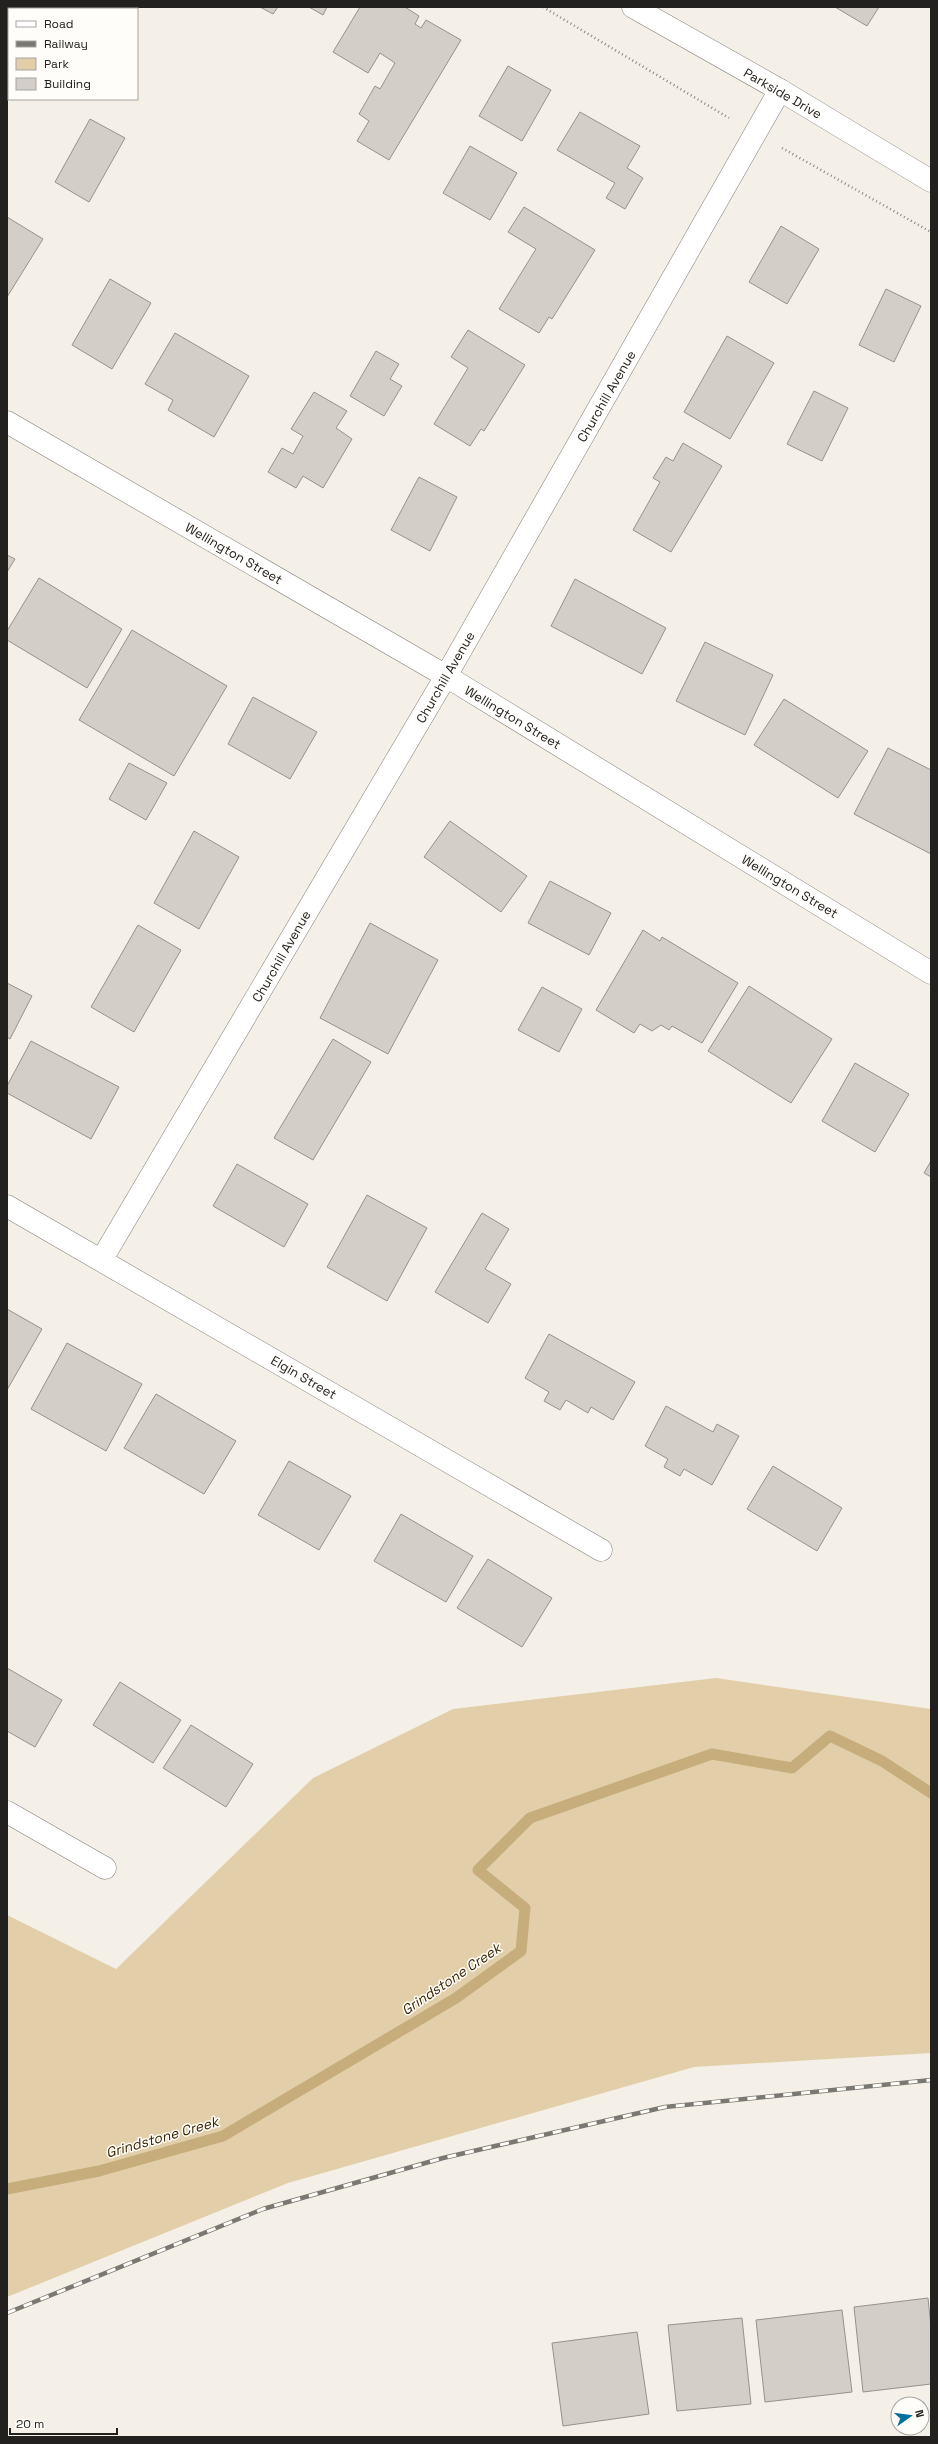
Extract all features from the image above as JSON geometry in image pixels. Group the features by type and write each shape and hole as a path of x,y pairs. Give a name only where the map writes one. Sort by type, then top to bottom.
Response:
{"street":[{"name":"Parkside Drive","path":"633,7 780,90 931,181"},
{"name":"Churchill Avenue","path":"102,1259 446,676 780,90"},
{"name":"Wellington Street","path":"7,422 446,676 931,973"},
{"name":"Elgin Street","path":"7,1206 102,1259 601,1550"},
{"path":"7,1812 105,1868"}],"green space":[{"path":"716,1678 931,1709 931,2053 694,2067 288,2183 7,2297 7,1915 116,1969 313,1778 453,1709"}],"building":[{"path":"260,7 278,7 273,14"},
{"path":"309,7 327,7 323,15"},
{"path":"360,7 405,7 419,16 415,24 421,28 426,20 461,40 389,160 357,141 369,121 359,114 375,86 380,89 395,63 380,53 368,73 333,52"},
{"path":"835,7 879,7 867,26"},
{"path":"508,66 551,90 522,141 479,116"},
{"path":"580,112 640,146 627,168 643,178 625,209 606,198 615,183 557,150"},
{"path":"90,119 125,138 89,202 55,182"},
{"path":"470,146 517,173 490,220 443,193"},
{"path":"524,207 595,250 552,319 549,317 539,333 499,309 536,249 508,232"},
{"path":"7,217 43,239 7,297"},
{"path":"781,226 819,249 787,304 749,282"},
{"path":"110,279 151,303 112,369 72,345"},
{"path":"886,289 921,306 894,362 859,345"},
{"path":"468,330 525,365 484,431 481,429 470,446 434,424 468,368 451,357"},
{"path":"175,333 249,376 214,437 168,410 173,400 145,384"},
{"path":"727,336 774,363 730,439 684,412"},
{"path":"376,351 399,364 390,379 402,386 384,416 350,396"},
{"path":"814,391 848,408 822,461 787,444"},
{"path":"314,392 347,411 336,428 352,439 323,488 303,476 296,488 268,472 282,448 293,454 303,436 291,429"},
{"path":"683,443 722,466 671,552 633,530 660,482 653,478 666,457 673,461"},
{"path":"419,477 457,497 430,551 391,530"},
{"path":"7,555 15,559 7,572"},
{"path":"39,578 122,629 87,688 7,640 7,631"},
{"path":"575,579 666,628 642,674 551,626"},
{"path":"132,630 227,686 174,776 79,720"},
{"path":"705,642 773,675 745,735 676,701"},
{"path":"253,697 317,732 290,779 228,744"},
{"path":"784,699 868,751 838,798 754,745"},
{"path":"888,748 931,770 931,854 854,814"},
{"path":"129,763 167,783 146,820 109,799"},
{"path":"450,821 527,876 501,912 424,857"},
{"path":"194,831 239,857 199,929 154,903"},
{"path":"550,881 611,913 589,955 528,923"},
{"path":"370,923 438,960 388,1054 320,1018"},
{"path":"138,925 181,950 134,1032 91,1007"},
{"path":"643,930 660,941 662,937 738,983 702,1043 672,1026 669,1030 661,1025 652,1031 640,1024 634,1033 596,1010"},
{"path":"7,983 32,996 10,1039 7,1037"},
{"path":"749,986 832,1039 791,1103 708,1051"},
{"path":"542,987 582,1009 559,1052 518,1030"},
{"path":"333,1039 371,1062 313,1160 274,1138"},
{"path":"31,1041 119,1087 91,1139 7,1093 7,1086"},
{"path":"855,1063 909,1094 875,1152 822,1121"},
{"path":"931,1161 931,1177 924,1173"},
{"path":"237,1164 308,1204 284,1247 213,1206"},
{"path":"367,1195 427,1228 387,1301 327,1267"},
{"path":"482,1213 509,1229 485,1269 511,1284 488,1323 435,1292"},
{"path":"7,1309 42,1329 7,1390"},
{"path":"549,1334 635,1382 613,1420 591,1407 588,1413 566,1400 560,1410 544,1401 549,1392 525,1378"},
{"path":"67,1343 142,1384 106,1451 31,1409"},
{"path":"156,1394 236,1441 204,1494 124,1448"},
{"path":"666,1406 713,1432 717,1424 739,1436 712,1485 684,1469 680,1476 664,1467 668,1459 645,1446"},
{"path":"289,1461 351,1496 319,1550 258,1515"},
{"path":"773,1466 842,1508 817,1551 747,1509"},
{"path":"401,1514 473,1556 446,1602 374,1561"},
{"path":"488,1559 552,1598 522,1647 457,1608"},
{"path":"7,1668 62,1700 35,1747 7,1731"},
{"path":"120,1682 181,1720 153,1763 93,1725"},
{"path":"191,1725 253,1764 226,1807 163,1768"},
{"path":"928,2298 931,2327 931,2384 863,2392 854,2307"},
{"path":"842,2310 852,2392 765,2402 756,2320"},
{"path":"742,2318 751,2404 677,2411 668,2325"},
{"path":"637,2332 649,2414 563,2426 552,2343"}],"waterway":[{"name":"Grindstone Creek","path":"7,2189 99,2171 223,2136 456,1998 521,1951 525,1908 478,1870 530,1818 712,1754 792,1768 830,1736 882,1761 931,1793"}],"railway":[{"path":"7,2313 263,2209 443,2158 665,2107 931,2080"}]}
